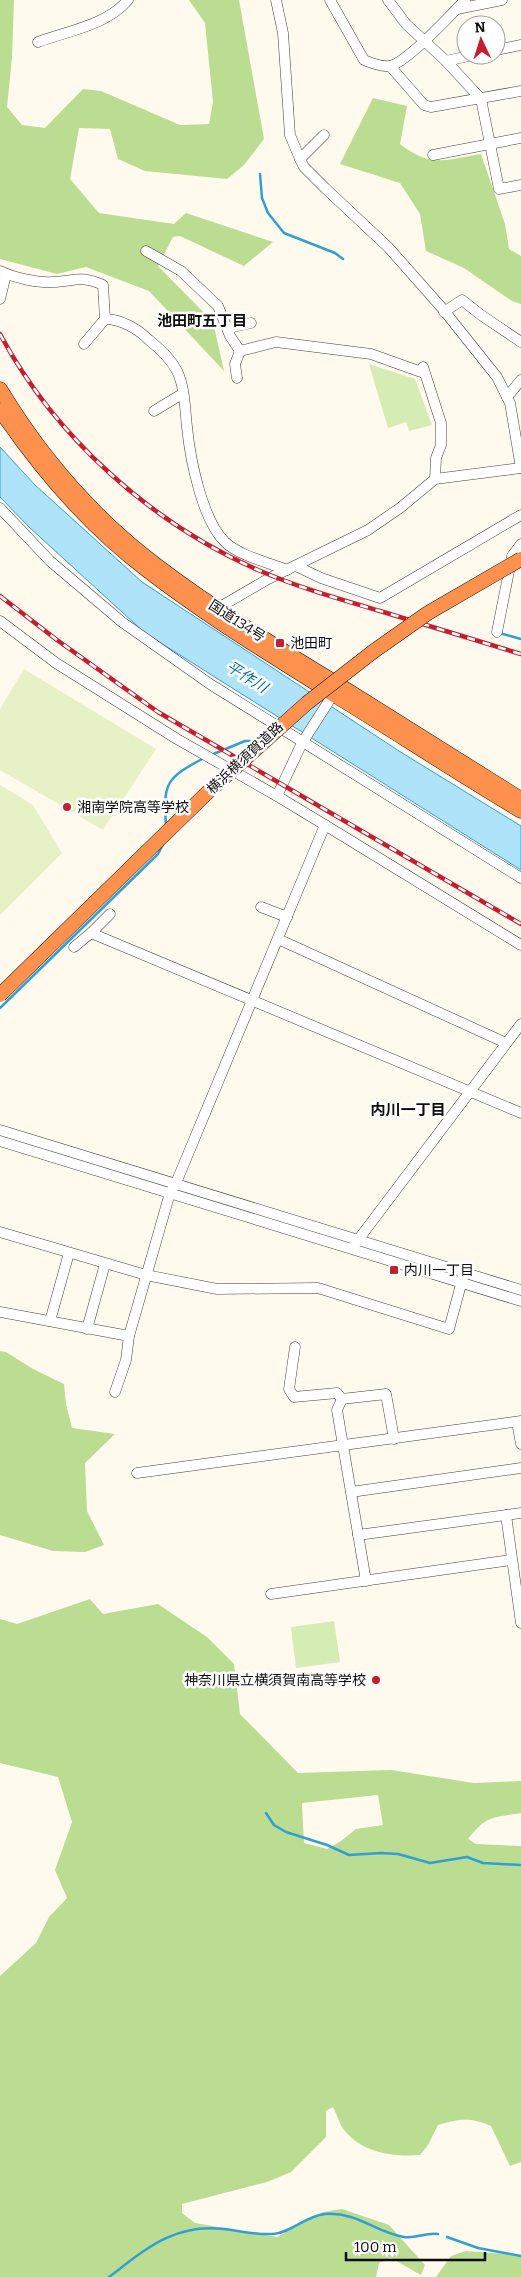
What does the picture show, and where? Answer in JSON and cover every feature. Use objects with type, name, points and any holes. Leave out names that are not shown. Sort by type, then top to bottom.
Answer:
[{"type":"highway","name":"国道134号","points":[[0,389],[24,428],[98,512],[212,612]]},
{"type":"highway","name":"国道134号","points":[[0,410],[33,455],[90,519],[146,570],[334,694],[521,811]]},
{"type":"highway","name":"横浜横須賀道路","points":[[0,986],[236,756],[302,698],[366,649],[419,612],[521,552]]},
{"type":"highway","name":"横浜横須賀道路","points":[[0,995],[208,792],[307,703],[374,651],[428,613],[521,559]]},
{"type":"highway","name":"国道134号","points":[[334,694],[521,799]]},
{"type":"street","points":[[38,42],[106,18],[121,8],[128,0]]},
{"type":"street","points":[[212,612],[291,568],[368,530],[400,508],[435,479],[521,468],[510,403],[497,377],[388,247],[304,167],[290,135],[283,33],[276,0]]},
{"type":"street","points":[[330,0],[364,60],[373,64],[390,66],[409,55],[465,0]]},
{"type":"street","points":[[457,9],[502,0]]},
{"type":"street","points":[[389,1],[406,24],[446,61],[481,99],[500,189],[521,185]]},
{"type":"street","points":[[506,48],[521,45]]},
{"type":"street","points":[[446,61],[456,59]]},
{"type":"street","points":[[390,66],[424,105],[430,107],[521,91]]},
{"type":"street","points":[[300,159],[324,135]]},
{"type":"street","points":[[433,155],[521,138]]},
{"type":"street","points":[[146,251],[181,271],[218,306],[230,336],[240,350]]},
{"type":"street","points":[[0,299],[3,272],[45,282],[80,278],[90,279],[103,285],[105,319],[84,344]]},
{"type":"street","points":[[444,312],[462,300],[521,342]]},
{"type":"street","points":[[105,319],[113,319],[136,330],[156,346],[177,372],[193,465],[201,497],[216,530],[224,542],[235,549],[380,598],[521,515]]},
{"type":"street","points":[[228,328],[251,323]]},
{"type":"street","points":[[240,350],[276,342],[371,354],[423,369],[441,423],[441,445],[436,458],[435,479]]},
{"type":"street","points":[[237,378],[235,364],[240,350]]},
{"type":"street","points":[[507,397],[521,380]]},
{"type":"street","points":[[154,411],[182,394]]},
{"type":"street","points":[[2,510],[50,561],[122,622],[210,684],[284,731],[304,740],[521,878]]},
{"type":"street","points":[[497,632],[512,556],[521,544]]},
{"type":"street","points":[[0,621],[56,663],[177,739],[325,825],[521,944]]},
{"type":"street","points":[[276,796],[304,740],[334,694]]},
{"type":"street","points":[[114,1392],[126,1360],[128,1336],[170,1193],[176,1183],[325,825]]},
{"type":"street","points":[[261,907],[287,917]]},
{"type":"street","points":[[74,947],[110,914]]},
{"type":"street","points":[[90,933],[521,1113]]},
{"type":"street","points":[[278,939],[506,1043]]},
{"type":"street","points":[[351,1249],[521,1024]]},
{"type":"street","points":[[0,1130],[359,1240],[463,1278],[521,1302]]},
{"type":"street","points":[[0,1141],[351,1249],[463,1278],[521,1290]]},
{"type":"street","points":[[0,1232],[146,1275],[217,1289],[318,1288],[449,1329],[463,1278]]},
{"type":"street","points":[[50,1321],[69,1253]]},
{"type":"street","points":[[87,1329],[106,1264]]},
{"type":"street","points":[[0,1312],[128,1336]]},
{"type":"street","points":[[295,1347],[289,1389],[294,1397],[337,1393],[342,1399]]},
{"type":"street","points":[[342,1399],[386,1394],[394,1439]]},
{"type":"street","points":[[342,1399],[338,1410],[366,1581]]},
{"type":"street","points":[[137,1474],[519,1422],[521,1444]]},
{"type":"street","points":[[351,1492],[521,1468]]},
{"type":"street","points":[[358,1535],[521,1513]]},
{"type":"street","points":[[506,1515],[521,1623]]},
{"type":"street","points":[[271,1594],[511,1560]]},
{"type":"green space","points":[[0,0],[14,0],[12,58],[7,107],[22,125],[45,128],[83,89],[101,91],[180,125],[209,124],[213,102],[205,23],[189,0],[239,0],[264,139],[244,165],[227,179],[145,171],[118,159],[110,129],[79,128],[70,179],[99,213],[174,224],[186,213],[273,242],[244,266],[180,236],[173,237],[158,266],[213,322],[224,371],[149,291],[86,267],[57,274],[0,259]]},
{"type":"green space","points":[[373,98],[407,106],[400,144],[411,152],[421,157],[439,160],[481,154],[505,224],[509,249],[521,256],[521,304],[512,301],[464,268],[426,251],[420,214],[400,183],[340,164]]},
{"type":"green space","points":[[369,364],[415,379],[432,425],[409,431],[406,422],[388,428]]},
{"type":"green space","points":[[24,669],[156,749],[103,830],[0,770],[0,709]]},
{"type":"green space","points":[[0,785],[33,805],[62,853],[0,915]]},
{"type":"green space","points":[[0,1351],[6,1352],[33,1369],[64,1384],[66,1404],[72,1428],[115,1434],[85,1463],[87,1511],[104,1545],[85,1552],[53,1551],[0,1535]]},
{"type":"green space","points":[[90,1599],[103,1614],[158,1604],[207,1637],[234,1664],[240,1714],[298,1773],[391,1770],[474,1783],[521,1781],[521,1813],[491,1819],[480,1826],[468,1839],[476,1844],[521,1846],[521,2162],[510,2166],[491,2126],[471,2120],[458,2120],[438,2125],[428,2145],[420,2155],[399,2155],[379,2152],[352,2138],[343,2128],[333,2107],[326,2111],[326,2137],[291,2172],[267,2182],[182,2204],[182,2213],[195,2223],[277,2237],[323,2212],[342,2209],[389,2225],[425,2265],[421,2275],[391,2258],[379,2263],[376,2277],[0,2277],[0,1976],[36,1943],[49,1917],[67,1898],[55,1870],[72,1822],[58,1777],[0,1763],[0,1619],[17,1624]],"holes":[[[378,1795],[383,1825],[356,1829],[327,1849],[304,1843],[302,1803]]]},
{"type":"green space","points":[[334,1621],[340,1662],[296,1668],[291,1627]]},
{"type":"green space","points":[[466,2251],[521,2255],[521,2277],[436,2277],[451,2256]]},
{"type":"water","name":"平作川","points":[[0,447],[35,485],[142,582],[399,751],[521,826],[521,870],[145,633],[29,527],[0,497]]},
{"type":"waterway","points":[[260,174],[262,198],[268,213],[284,233],[335,253],[343,259]]},
{"type":"waterway","points":[[503,634],[521,639]]},
{"type":"waterway","points":[[211,755],[245,741],[258,741]]},
{"type":"waterway","points":[[166,825],[165,800],[170,783],[182,771],[204,758]]},
{"type":"waterway","points":[[0,1008],[158,854],[165,841]]},
{"type":"waterway","points":[[266,1813],[274,1825],[286,1832],[327,1845],[349,1855],[398,1854],[430,1863],[467,1857],[483,1863],[521,1865]]},
{"type":"waterway","points":[[109,2277],[148,2248],[175,2234],[190,2230],[206,2228],[273,2234],[286,2231],[318,2215],[337,2214],[357,2219],[384,2231],[404,2237],[438,2234]]},
{"type":"waterway","points":[[447,2237],[478,2248],[521,2256]]},
{"type":"railway","points":[[0,334],[22,372],[48,408],[78,442],[144,502],[180,528],[218,551],[288,582],[521,654]]},
{"type":"railway","points":[[0,596],[57,640],[158,712],[521,924]]},
{"type":"place","name":"池田町","points":[[280,643]]},
{"type":"place","name":"湘南学院高等学校","points":[[67,807]]},
{"type":"place","name":"内川一丁目","points":[[394,1270]]},
{"type":"place","name":"神奈川県立横須賀南高等学校","points":[[376,1680]]},
{"type":"district","name":"池田町五丁目","points":[[202,321]]},
{"type":"district","name":"内川一丁目","points":[[408,1110]]}]
